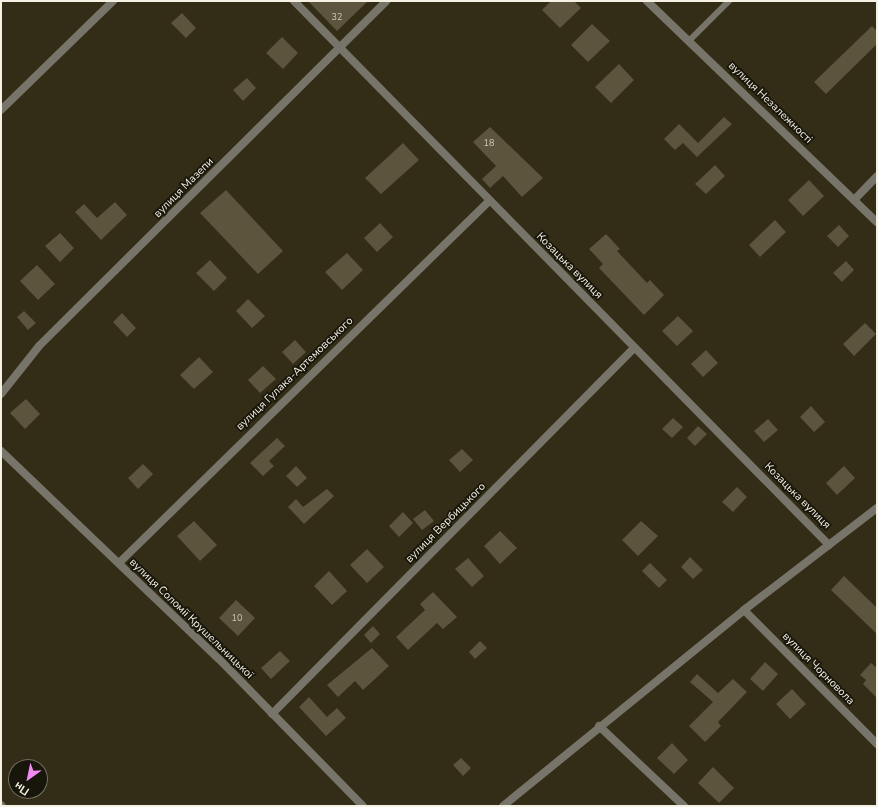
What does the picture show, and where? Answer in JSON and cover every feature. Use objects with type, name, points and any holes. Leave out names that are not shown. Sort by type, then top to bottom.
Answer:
[{"type":"street","points":[[1,110],[113,1]]},
{"type":"street","name":"Козацька вулиця","points":[[294,1],[342,48],[489,202],[829,545]]},
{"type":"street","name":"вулиця Мазепи","points":[[1,394],[39,346],[342,48],[386,1]]},
{"type":"street","name":"вулиця Незалежності","points":[[647,1],[877,222]]},
{"type":"street","points":[[854,200],[877,176]]},
{"type":"street","name":"вулиця Гулака-Артемовського","points":[[119,563],[489,202]]},
{"type":"street","name":"вулиця Вербицького","points":[[272,714],[634,348]]},
{"type":"street","name":"вулиця Соломії Крушельницької","points":[[1,451],[219,659],[363,806]]},
{"type":"street","points":[[503,806],[599,726],[744,610],[877,508]]},
{"type":"street","name":"вулиця Чорновола","points":[[744,610],[877,744]]},
{"type":"street","points":[[599,726],[684,806]]},
{"type":"lane","points":[[689,41],[729,1]]},
{"type":"building","points":[[308,1],[368,1],[337,31]]},
{"type":"building","points":[[551,1],[574,1],[581,8],[560,28],[542,10]]},
{"type":"building","points":[[182,13],[196,28],[186,38],[171,23]]},
{"type":"building","points":[[592,24],[610,41],[588,62],[571,45]]},
{"type":"building","points":[[872,26],[877,31],[877,44],[826,94],[814,82]]},
{"type":"building","points":[[282,37],[298,53],[283,69],[266,53]]},
{"type":"building","points":[[619,64],[634,80],[611,103],[595,87]]},
{"type":"building","points":[[247,78],[256,88],[243,101],[233,90]]},
{"type":"building","points":[[724,117],[732,124],[697,157],[683,143],[675,150],[664,139],[679,124],[698,143]]},
{"type":"building","points":[[490,127],[543,178],[522,197],[503,176],[490,188],[482,179],[496,166],[473,142]]},
{"type":"building","points":[[403,143],[419,160],[381,194],[365,178]]},
{"type":"building","points":[[715,165],[725,176],[706,194],[695,184]]},
{"type":"building","points":[[809,180],[824,196],[803,216],[788,200]]},
{"type":"building","points":[[226,190],[283,251],[258,274],[200,213]]},
{"type":"building","points":[[115,202],[127,215],[101,240],[75,212],[84,204],[97,218]]},
{"type":"building","points":[[775,220],[786,232],[760,257],[749,245]]},
{"type":"building","points":[[380,223],[393,237],[377,252],[364,238]]},
{"type":"building","points":[[839,225],[849,236],[838,247],[827,236]]},
{"type":"building","points":[[60,233],[74,248],[60,262],[45,246]]},
{"type":"building","points":[[606,234],[620,249],[617,251],[647,283],[650,280],[664,295],[644,315],[599,268],[603,264],[589,249]]},
{"type":"building","points":[[347,253],[363,270],[342,290],[325,272]]},
{"type":"building","points":[[210,260],[227,278],[214,291],[196,273]]},
{"type":"building","points":[[846,261],[854,270],[842,282],[833,273]]},
{"type":"building","points":[[37,265],[55,284],[38,300],[20,281]]},
{"type":"building","points":[[248,299],[265,316],[252,328],[236,311]]},
{"type":"building","points":[[24,311],[36,323],[28,330],[17,317]]},
{"type":"building","points":[[122,313],[136,328],[127,337],[113,322]]},
{"type":"building","points":[[678,316],[693,331],[677,346],[662,331]]},
{"type":"building","points":[[865,323],[876,334],[854,356],[843,344]]},
{"type":"building","points":[[295,340],[306,352],[293,364],[282,352]]},
{"type":"building","points":[[706,350],[718,363],[703,377],[691,364]]},
{"type":"building","points":[[199,357],[213,372],[194,389],[180,375]]},
{"type":"building","points":[[263,366],[276,379],[260,393],[248,380]]},
{"type":"building","points":[[26,399],[40,414],[25,429],[10,413]]},
{"type":"building","points":[[811,406],[825,422],[814,432],[800,417]]},
{"type":"building","points":[[673,418],[683,427],[672,438],[662,429]]},
{"type":"building","points":[[768,419],[778,430],[764,442],[754,431]]},
{"type":"building","points":[[698,426],[707,434],[695,446],[687,438]]},
{"type":"building","points":[[277,438],[285,446],[269,461],[274,466],[263,476],[250,463]]},
{"type":"building","points":[[462,449],[473,460],[460,472],[449,460]]},
{"type":"building","points":[[143,464],[153,474],[138,489],[128,478]]},
{"type":"building","points":[[296,466],[307,478],[297,487],[286,476]]},
{"type":"building","points":[[844,466],[855,478],[837,495],[826,483]]},
{"type":"building","points":[[737,487],[747,497],[733,512],[722,502]]},
{"type":"building","points":[[327,489],[334,496],[304,524],[288,507],[296,499],[303,507]]},
{"type":"building","points":[[425,510],[434,521],[422,530],[413,519]]},
{"type":"building","points":[[403,512],[413,523],[399,537],[389,526]]},
{"type":"building","points":[[194,521],[217,545],[200,561],[177,536]]},
{"type":"building","points":[[641,521],[658,536],[638,556],[622,540]]},
{"type":"building","points":[[500,531],[517,548],[500,564],[484,546]]},
{"type":"building","points":[[367,549],[384,567],[367,583],[350,565]]},
{"type":"building","points":[[690,557],[703,570],[693,579],[681,567]]},
{"type":"building","points":[[468,558],[484,576],[472,587],[455,569]]},
{"type":"building","points":[[650,563],[667,580],[659,588],[642,571]]},
{"type":"building","points":[[329,571],[347,591],[332,605],[314,586]]},
{"type":"building","points":[[844,576],[877,608],[877,634],[831,590]]},
{"type":"building","points":[[433,592],[457,617],[443,629],[437,623],[408,650],[396,637],[425,610],[420,604]]},
{"type":"building","points":[[236,600],[255,618],[238,636],[219,618]]},
{"type":"building","points":[[373,626],[380,634],[371,643],[364,635]]},
{"type":"building","points":[[480,641],[487,648],[475,659],[469,652]]},
{"type":"building","points":[[372,648],[389,666],[363,690],[355,681],[338,697],[327,685]]},
{"type":"building","points":[[280,651],[290,661],[271,679],[261,668]]},
{"type":"building","points":[[765,662],[778,674],[763,691],[750,679]]},
{"type":"building","points":[[871,663],[877,668],[877,698],[863,684],[866,680],[860,675]]},
{"type":"building","points":[[697,674],[718,693],[733,679],[747,692],[718,722],[721,726],[705,742],[689,726],[713,702],[690,682]]},
{"type":"building","points":[[792,689],[806,704],[790,719],[776,704]]},
{"type":"building","points":[[309,697],[327,717],[337,708],[346,718],[326,736],[299,707]]},
{"type":"building","points":[[672,743],[688,760],[674,774],[657,758]]},
{"type":"building","points":[[461,758],[471,768],[463,776],[453,765]]},
{"type":"building","points":[[713,767],[734,788],[719,803],[698,783]]}]
